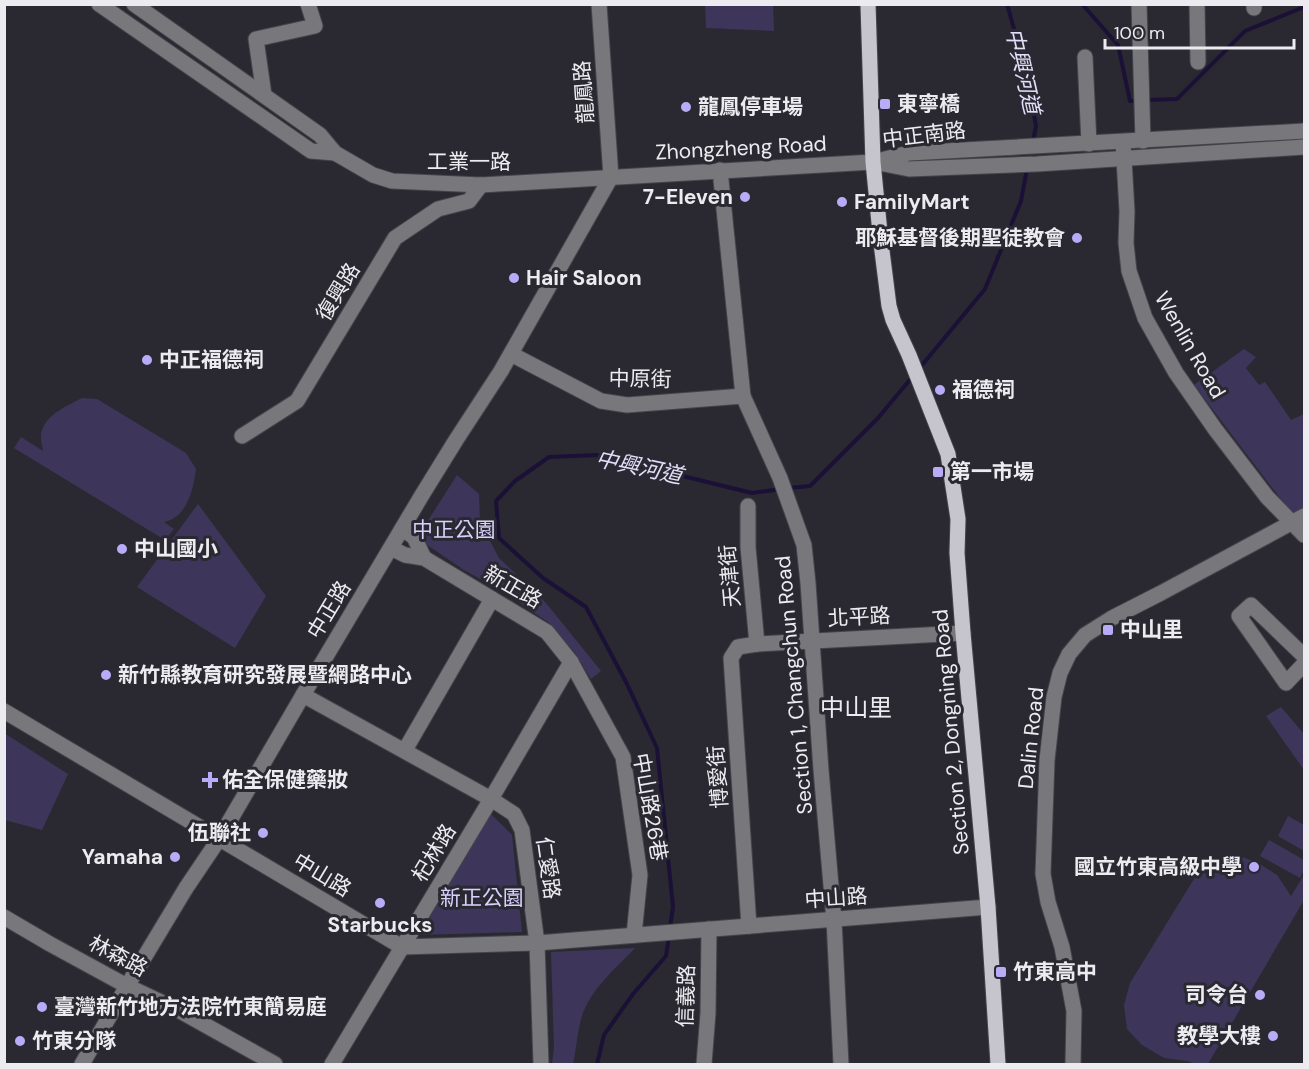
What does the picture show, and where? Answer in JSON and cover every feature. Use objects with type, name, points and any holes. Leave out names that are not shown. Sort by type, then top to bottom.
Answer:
[{"type":"main road","points":[[868,4],[873,162]]},
{"type":"main road","name":"Section 2, Dongning Road","points":[[873,162],[889,306],[948,454],[958,519],[957,553],[988,907],[998,1065]]},
{"type":"street","name":"工業一路","points":[[99,4],[311,151],[335,153]]},
{"type":"street","name":"工業一路","points":[[134,4],[320,135],[335,153],[373,175],[392,182],[481,185],[611,177]]},
{"type":"street","points":[[264,95],[256,39],[315,26],[308,4]]},
{"type":"street","name":"龍鳳路","points":[[599,4],[611,177]]},
{"type":"street","points":[[1139,4],[1143,141]]},
{"type":"street","points":[[1197,4],[1198,62]]},
{"type":"street","points":[[1085,57],[1089,144]]},
{"type":"street","name":"中正南路","points":[[873,162],[909,153],[1305,131]]},
{"type":"street","name":"Wenlin Road","points":[[1123,142],[1129,271],[1145,318],[1176,373],[1215,429],[1267,497],[1298,520],[1305,535]]},
{"type":"street","name":"中正南路","points":[[873,162],[909,169],[1020,165],[1305,147]]},
{"type":"street","name":"Zhongzheng Road","points":[[611,177],[873,162]]},
{"type":"street","name":"Section 1, Changchun Road","points":[[720,170],[743,396],[780,478],[804,545],[834,920],[841,1065]]},
{"type":"street","name":"中正路","points":[[82,1065],[127,986],[186,888],[219,839],[456,440],[511,354],[611,177]]},
{"type":"street","name":"復興路","points":[[242,436],[297,401],[395,238],[438,209],[469,201],[481,185]]},
{"type":"street","name":"中原街","points":[[511,354],[601,401],[627,405],[743,396]]},
{"type":"street","name":"天津街","points":[[748,506],[748,547],[757,644]]},
{"type":"street","name":"Dalin Road","points":[[1073,1065],[1074,1011],[1062,947],[1048,902],[1043,874],[1047,760],[1054,696],[1060,673],[1070,654],[1085,635],[1112,618],[1298,520]]},
{"type":"street","name":"新正路","points":[[402,530],[414,537],[424,558]]},
{"type":"street","name":"新正路","points":[[391,548],[405,555],[424,558],[547,632],[571,662]]},
{"type":"street","points":[[405,750],[492,599]]},
{"type":"street","points":[[1305,656],[1251,605],[1239,616],[1286,683],[1305,664]]},
{"type":"street","name":"北平路","points":[[757,644],[963,633]]},
{"type":"street","name":"博愛街","points":[[749,926],[730,658],[738,647],[757,644]]},
{"type":"street","name":"杞林路","points":[[332,1065],[571,662]]},
{"type":"street","name":"中山路26巷","points":[[571,662],[623,757],[640,875],[634,935]]},
{"type":"street","name":"仁愛路","points":[[303,695],[405,750],[514,814],[522,830],[537,943],[542,1065]]},
{"type":"street","name":"中山路","points":[[4,711],[402,947]]},
{"type":"street","name":"中山路","points":[[634,935],[988,907]]},
{"type":"street","name":"林森路","points":[[4,917],[127,986],[180,1011],[275,1065]]},
{"type":"street","name":"信義路","points":[[704,1065],[708,1013],[709,929]]},
{"type":"street","points":[[402,947],[537,943],[634,935]]},
{"type":"green space","points":[[705,5],[773,5],[774,31],[706,28]]},
{"type":"green space","points":[[1244,349],[1256,357],[1246,368],[1259,385],[1265,382],[1291,420],[1304,414],[1304,508],[1293,515],[1194,385]]},
{"type":"green space","points":[[82,398],[97,399],[186,453],[196,469],[187,503],[179,514],[164,522],[174,529],[165,540],[14,448],[21,437],[43,451],[42,429],[50,417]]},
{"type":"green space","name":"中正公園","points":[[457,475],[479,494],[480,522],[499,558],[546,603],[601,671],[591,679],[575,653],[548,622],[417,538]]},
{"type":"green space","points":[[198,504],[266,596],[235,648],[137,587]]},
{"type":"green space","points":[[1281,707],[1304,734],[1304,770],[1266,716]]},
{"type":"green space","points":[[4,733],[68,774],[42,830],[5,820]]},
{"type":"green space","name":"新正公園","points":[[489,812],[512,835],[522,932],[420,935]]},
{"type":"green space","points":[[1288,816],[1304,825],[1304,851],[1278,836]]},
{"type":"green space","points":[[1269,840],[1304,860],[1304,870],[1300,878],[1260,856]]},
{"type":"green space","points":[[1237,855],[1258,863],[1277,875],[1291,896],[1304,875],[1304,900],[1208,1064],[1194,1064],[1164,1058],[1142,1045],[1127,1029],[1124,1005],[1130,983],[1197,874],[1217,859]]},
{"type":"green space","points":[[635,948],[602,982],[589,1001],[580,1023],[573,1064],[552,1064],[554,1047],[551,952]]},
{"type":"waterway","name":"中興河道","points":[[1007,4],[1027,76],[1036,126],[1033,141]]},
{"type":"waterway","points":[[1082,4],[1118,45],[1130,101],[1139,101]]},
{"type":"waterway","points":[[1146,100],[1177,99],[1245,31],[1304,7]]},
{"type":"waterway","name":"中興河道","points":[[918,370],[985,289],[1021,201],[1027,169]]},
{"type":"waterway","name":"中興河道","points":[[789,488],[810,486],[878,418],[913,376]]},
{"type":"waterway","name":"中興河道","points":[[670,928],[673,907],[657,748],[627,684],[586,607],[543,578],[499,538],[496,501],[515,481],[549,457],[597,455],[752,493],[781,489]]},
{"type":"waterway","name":"中興河道","points":[[597,1064],[604,1035],[633,994],[666,956],[669,936]]},
{"type":"place","name":"東寧橋","points":[[885,104]]},
{"type":"place","name":"龍鳳停車場","points":[[686,107]]},
{"type":"place","name":"7-Eleven","points":[[745,197]]},
{"type":"place","name":"FamilyMart","points":[[842,202]]},
{"type":"place","name":"耶穌基督後期聖徒教會","points":[[1077,238]]},
{"type":"place","name":"Hair Saloon","points":[[514,278]]},
{"type":"place","name":"中正福德祠","points":[[147,360]]},
{"type":"place","name":"福德祠","points":[[940,390]]},
{"type":"place","name":"第一市場","points":[[938,472]]},
{"type":"place","name":"中山國小","points":[[122,549]]},
{"type":"place","name":"中山里","points":[[1108,630]]},
{"type":"place","name":"新竹縣教育研究發展暨網路中心","points":[[106,675]]},
{"type":"place","name":"佑全保健藥妝","points":[[210,780]]},
{"type":"place","name":"伍聯社","points":[[263,833]]},
{"type":"place","name":"Yamaha","points":[[175,857]]},
{"type":"place","name":"國立竹東高級中學","points":[[1254,867]]},
{"type":"place","name":"Starbucks","points":[[380,903]]},
{"type":"place","name":"竹東高中","points":[[1001,972]]},
{"type":"place","name":"司令台","points":[[1260,995]]},
{"type":"place","name":"臺灣新竹地方法院竹東簡易庭","points":[[42,1007]]},
{"type":"place","name":"教學大樓","points":[[1273,1036]]},
{"type":"place","name":"竹東分隊","points":[[20,1041]]},
{"type":"district","name":"中山里","points":[[856,707]]}]
